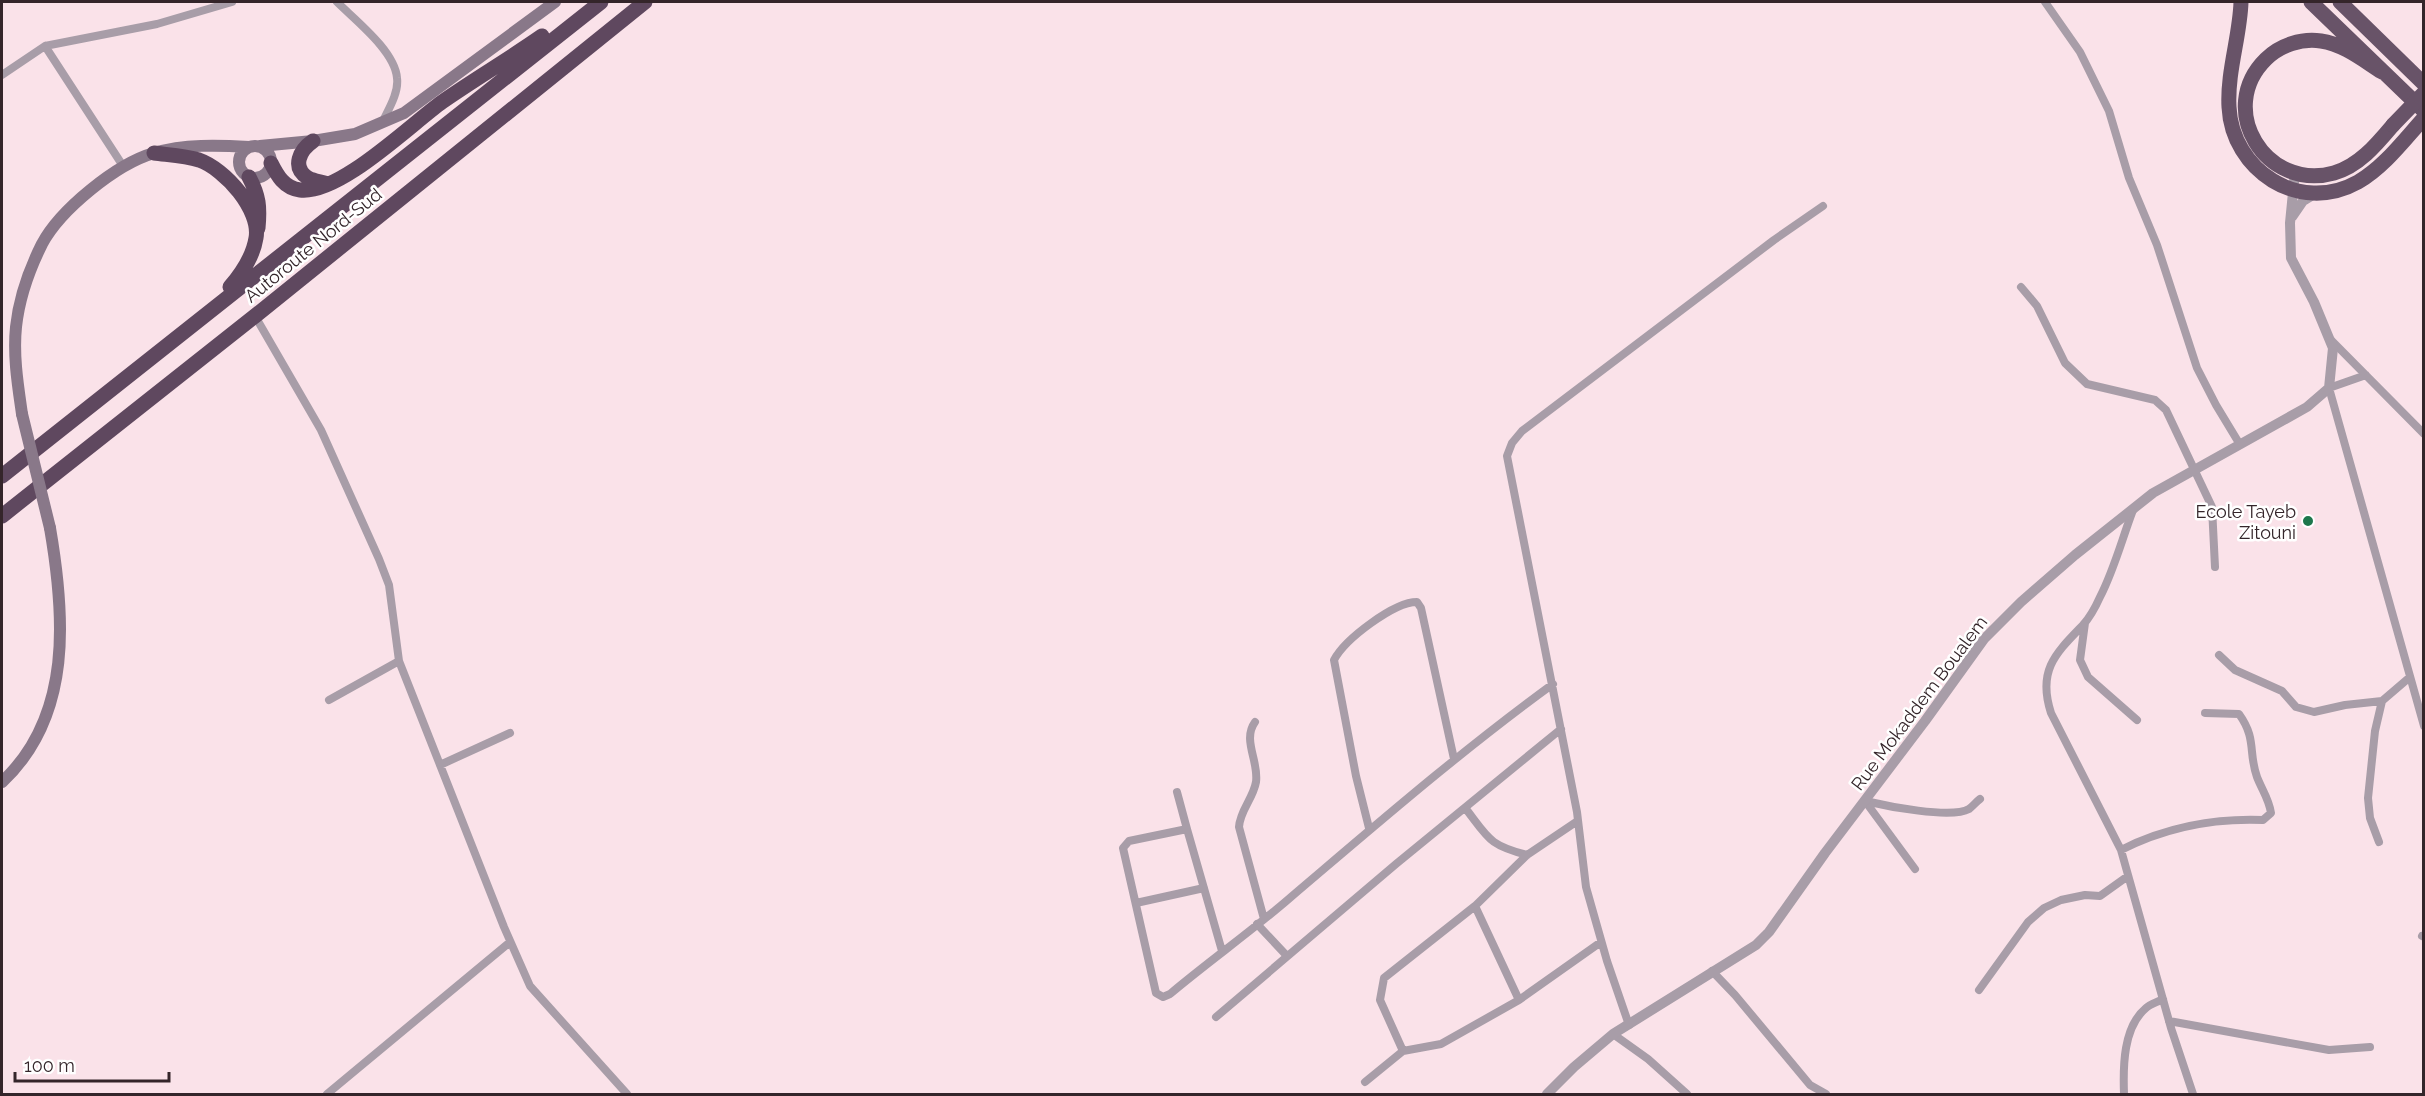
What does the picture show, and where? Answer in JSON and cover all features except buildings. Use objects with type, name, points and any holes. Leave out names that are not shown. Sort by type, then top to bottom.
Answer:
[{"type":"highway","name":"Autoroute Nord-Sud","points":[[2,476],[600,2]]},
{"type":"highway","points":[[272,162],[284,183],[299,190],[327,184],[342,177],[365,162],[442,102],[555,27],[600,2]]},
{"type":"highway","name":"Autoroute Nord-Sud","points":[[2,516],[645,2]]},
{"type":"highway","points":[[2241,2],[2229,106],[2234,135],[2247,160],[2270,181],[2292,190],[2318,192],[2356,183],[2375,170],[2424,118]]},
{"type":"highway","points":[[2311,2],[2424,111]]},
{"type":"highway","points":[[2340,2],[2424,84]]},
{"type":"highway","points":[[2382,72],[2346,50],[2320,41],[2295,42],[2274,51],[2259,66],[2247,86],[2244,112],[2250,136],[2264,154],[2295,172],[2313,176],[2335,173],[2357,162],[2424,93]]},
{"type":"highway","points":[[313,141],[302,149],[298,158],[300,169],[308,178],[327,184]]},
{"type":"highway","points":[[154,153],[201,161],[219,170],[241,194],[257,236]]},
{"type":"highway","points":[[211,309],[248,262],[257,236],[260,207],[258,194],[245,173]]},
{"type":"main road","points":[[2,782],[27,754],[46,716],[58,674],[61,610],[59,584],[50,528],[22,414],[15,345],[21,298],[43,243],[64,216],[98,183],[123,166],[154,153],[216,145],[255,146],[313,141],[355,134],[382,124],[427,98],[555,2]]},
{"type":"main road","points":[[216,145],[245,173],[264,175],[268,172],[278,150],[288,144]]},
{"type":"main road","points":[[245,173],[239,159],[245,149],[255,146],[269,153],[272,162]]},
{"type":"street","points":[[2,75],[45,46],[157,24],[232,2]]},
{"type":"street","points":[[337,2],[381,46],[392,64],[397,79],[394,98],[382,124]]},
{"type":"street","points":[[2045,2],[2080,52],[2109,111],[2128,178],[2157,245],[2197,368],[2239,443]]},
{"type":"street","points":[[45,46],[123,166]]},
{"type":"street","points":[[2295,172],[2290,223],[2290,258],[2314,302],[2333,348],[2329,388],[2424,726]]},
{"type":"street","points":[[2290,223],[2303,201],[2318,192]]},
{"type":"street","points":[[1629,1025],[1601,942],[1586,887],[1576,812],[1553,684],[1507,456],[1512,443],[1522,431],[1774,240],[1823,206]]},
{"type":"street","points":[[2021,288],[2037,306],[2065,363],[2087,384],[2155,400],[2166,410],[2212,507],[2215,567]]},
{"type":"street","points":[[255,316],[321,430],[379,559],[389,585],[399,661],[510,942],[530,986],[627,1095]]},
{"type":"street","points":[[2328,338],[2424,434]]},
{"type":"street","points":[[2329,388],[2366,375]]},
{"type":"street","name":"Rue Mokaddem Boualem","points":[[1547,1095],[1574,1067],[1613,1034],[1756,945],[1769,932],[1984,639],[2030,594],[2074,555],[2153,493],[2307,407],[2329,388]]},
{"type":"street","points":[[2133,510],[2101,595],[2085,623],[2058,650],[2049,667],[2047,700],[2051,713],[2121,850],[2169,1021],[2193,1095]]},
{"type":"street","points":[[1369,828],[1356,776],[1334,660],[1337,654],[1386,611],[1411,602],[1417,602],[1421,608],[1454,759]]},
{"type":"street","points":[[2085,623],[2080,660],[2088,677],[2137,720]]},
{"type":"street","points":[[2219,655],[2235,670],[2282,692],[2296,707],[2314,712],[2345,705],[2382,701],[2410,677]]},
{"type":"street","points":[[329,700],[399,661]]},
{"type":"street","points":[[1186,829],[1125,844],[1123,848],[1156,993],[1163,997],[1170,994],[1260,921],[1454,759],[1553,684]]},
{"type":"street","points":[[2379,842],[2370,818],[2368,798],[2375,731],[2382,701]]},
{"type":"street","points":[[2121,850],[2148,836],[2236,819],[2263,820],[2271,813],[2270,800],[2258,780],[2252,762],[2252,741],[2246,724],[2239,714],[2205,713]]},
{"type":"street","points":[[1255,722],[1250,729],[1249,738],[1255,761],[1256,783],[1243,809],[1239,828],[1260,921],[1287,956]]},
{"type":"street","points":[[1216,1017],[1396,864],[1561,729]]},
{"type":"street","points":[[440,765],[510,733]]},
{"type":"street","points":[[1177,792],[1222,951]]},
{"type":"street","points":[[1865,801],[1887,806],[1946,812],[1968,810],[1980,799]]},
{"type":"street","points":[[1865,801],[1915,869]]},
{"type":"street","points":[[1466,809],[1490,841],[1498,846],[1527,855]]},
{"type":"street","points":[[1403,1051],[1380,1000],[1384,978],[1475,906],[1527,855],[1576,822]]},
{"type":"street","points":[[1979,990],[2028,922],[2044,908],[2061,900],[2085,895],[2100,897],[2128,876]]},
{"type":"street","points":[[1136,903],[1204,888]]},
{"type":"street","points":[[1475,906],[1518,1000]]},
{"type":"street","points":[[327,1095],[510,942]]},
{"type":"street","points":[[1365,1082],[1403,1051],[1441,1044],[1518,1000],[1601,942]]},
{"type":"street","points":[[1712,971],[1736,995],[1810,1085],[1826,1095]]},
{"type":"street","points":[[2124,1095],[2128,1033],[2146,1007],[2163,999]]},
{"type":"street","points":[[2169,1021],[2329,1050],[2370,1047]]},
{"type":"street","points":[[1613,1034],[1648,1059],[1687,1095]]},
{"type":"place","name":"Ecole Tayeb Zitouni","points":[[2308,521]]}]
